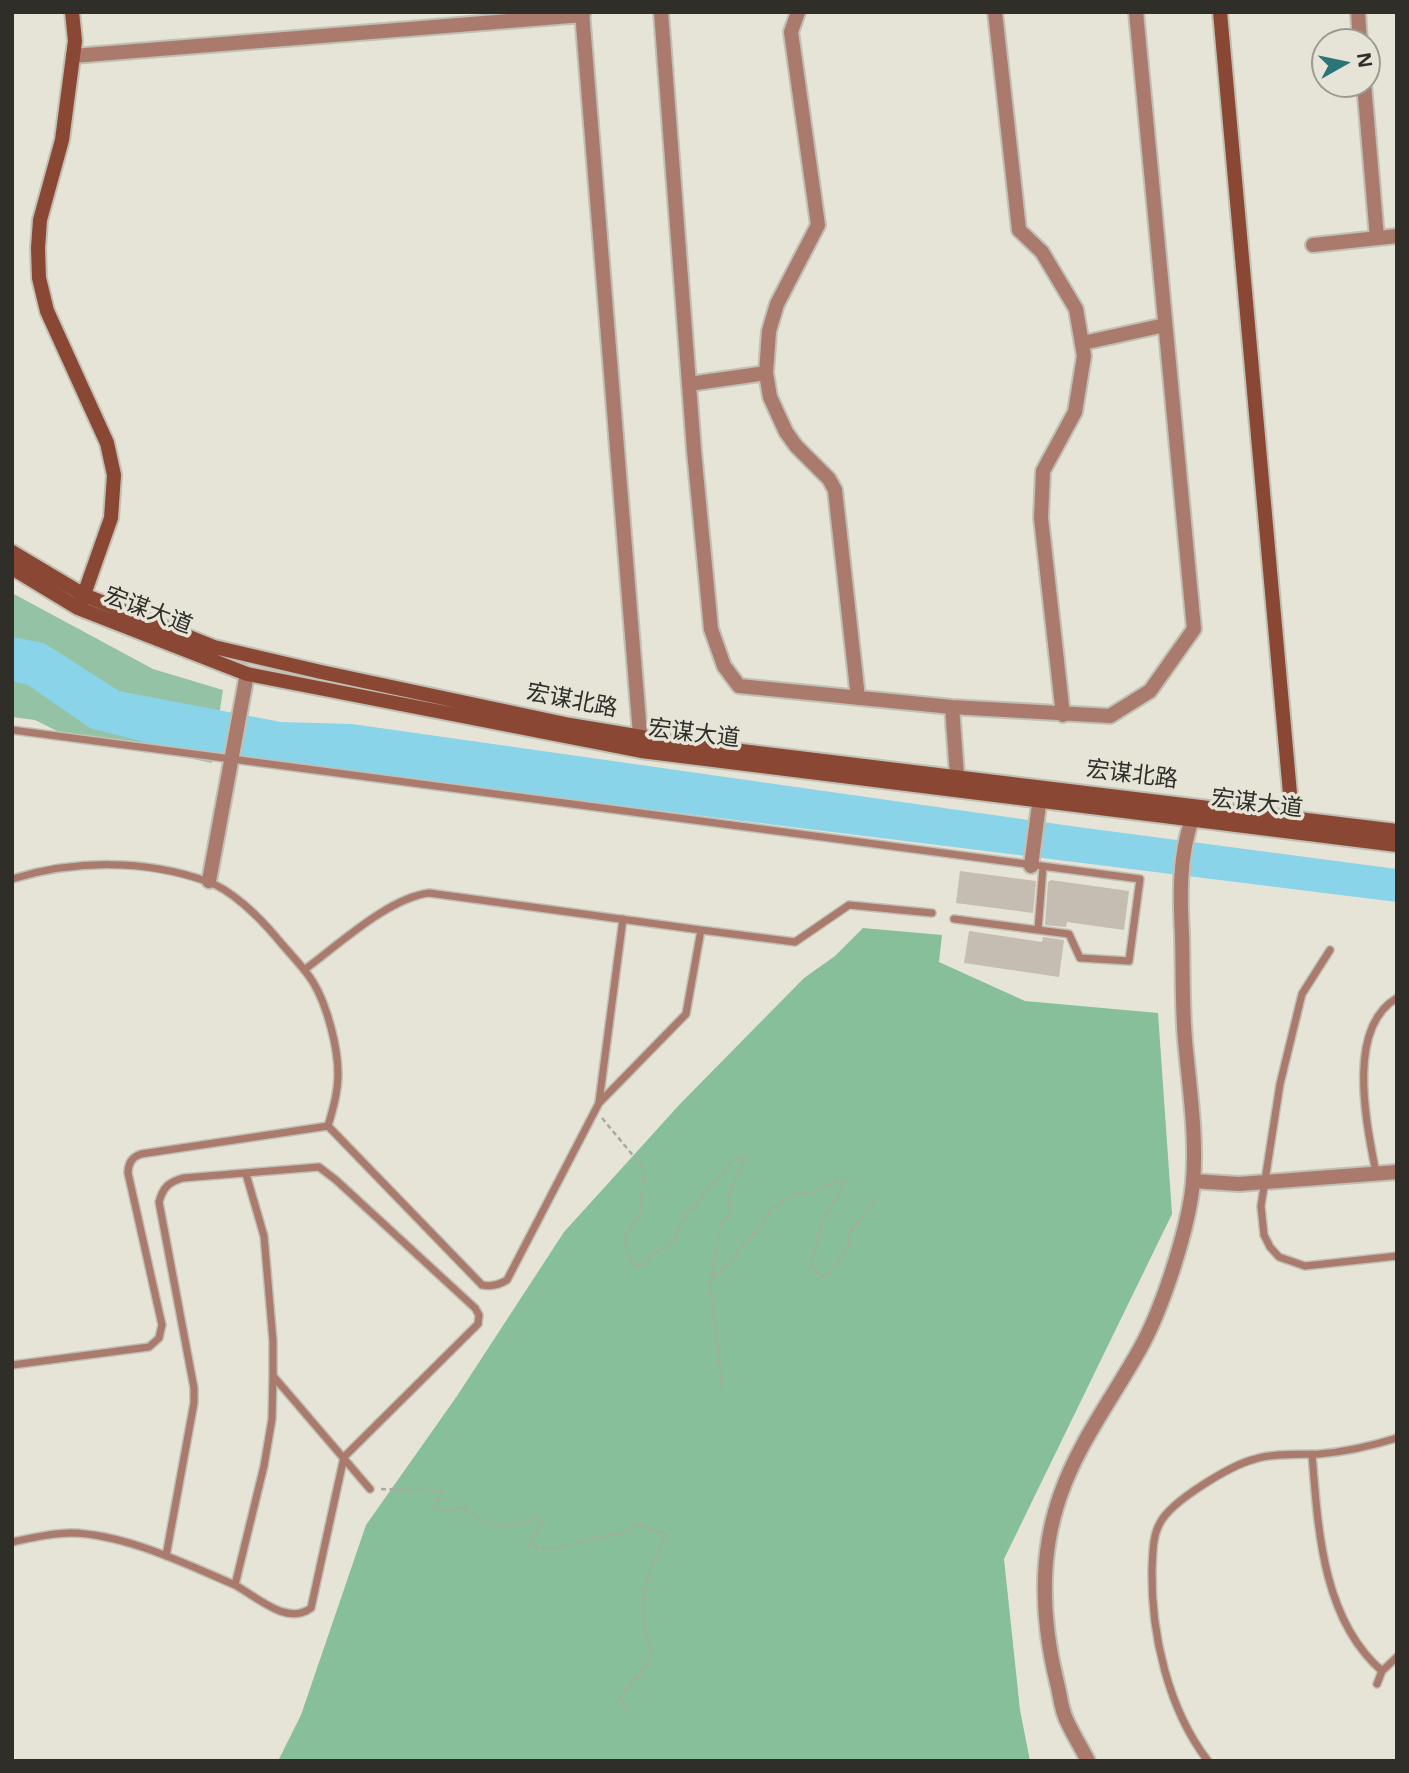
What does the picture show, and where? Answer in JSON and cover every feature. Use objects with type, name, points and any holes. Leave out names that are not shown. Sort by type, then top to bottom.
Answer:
[{"type":"main road","points":[[72,12],[75,41],[62,140],[40,220],[38,258],[39,278],[47,310],[107,443],[114,475],[111,518],[81,602]]},
{"type":"main road","points":[[1220,12],[1293,824]]},
{"type":"main road","name":"宏谋北路","points":[[12,552],[81,602],[214,647],[570,725],[641,744]]},
{"type":"main road","name":"宏谋大道","points":[[12,568],[81,602],[247,674],[641,744],[1040,793],[1192,819],[1293,824],[1397,845]]},
{"type":"main road","name":"宏谋北路","points":[[1040,793],[1293,824],[1397,831]]},
{"type":"street","points":[[662,12],[711,629],[724,666],[739,686],[952,707],[1110,716],[1150,691],[1194,629],[1136,12]]},
{"type":"street","points":[[798,12],[791,32],[818,225],[777,304],[769,331],[766,373],[770,397],[786,432],[829,479],[835,490],[858,698]]},
{"type":"street","points":[[995,12],[1019,230],[1042,252],[1076,309],[1083,343],[1084,356],[1075,412],[1043,471],[1041,518],[1063,715]]},
{"type":"street","points":[[73,56],[583,14],[641,744]]},
{"type":"street","points":[[1365,98],[1377,238]]},
{"type":"street","points":[[1313,245],[1397,236]]},
{"type":"street","points":[[1083,343],[1166,325]]},
{"type":"street","points":[[690,384],[766,373]]},
{"type":"street","points":[[209,881],[247,674]]},
{"type":"street","points":[[952,707],[958,783]]},
{"type":"street","points":[[1037,867],[1040,793]]},
{"type":"street","points":[[1088,1761],[1065,1717],[1048,1647],[1044,1605],[1052,1524],[1060,1495],[1074,1463],[1143,1344],[1159,1308],[1188,1213],[1193,1181],[1192,1112],[1184,1027],[1180,878],[1185,838],[1192,819]]},
{"type":"street","points":[[1193,1181],[1239,1184],[1397,1172]]},
{"type":"lane","points":[[12,730],[1140,879],[1129,961],[1080,958],[1069,934],[954,919]]},
{"type":"lane","points":[[12,879],[72,866],[122,864],[163,869],[209,881],[252,910],[304,970],[323,1002],[338,1073],[335,1103],[328,1126]]},
{"type":"lane","points":[[1037,867],[1038,930]]},
{"type":"lane","points":[[304,970],[392,906],[419,894],[448,894],[795,942],[849,905],[932,913]]},
{"type":"lane","points":[[597,1107],[623,919]]},
{"type":"lane","points":[[328,1126],[482,1285],[489,1287],[507,1280],[597,1107],[686,1014],[701,930]]},
{"type":"lane","points":[[1330,950],[1302,994],[1280,1084],[1261,1206],[1264,1235],[1279,1257],[1293,1264],[1315,1266],[1397,1256]]},
{"type":"lane","points":[[1376,1173],[1369,1138],[1363,1076],[1367,1041],[1383,1011],[1397,998]]},
{"type":"lane","points":[[12,1365],[149,1347],[159,1338],[162,1325],[128,1173],[128,1167],[134,1157],[328,1126]]},
{"type":"lane","points":[[12,1542],[70,1533],[98,1535],[166,1556],[235,1584],[286,1614],[300,1614],[311,1608],[344,1457],[476,1328],[480,1318],[478,1312],[319,1167],[173,1181],[165,1188],[159,1202],[194,1388],[194,1404],[166,1556]]},
{"type":"lane","points":[[235,1584],[264,1466],[272,1419],[273,1341],[264,1236],[246,1174]]},
{"type":"lane","points":[[273,1376],[370,1489]]},
{"type":"lane","points":[[1204,1759],[1165,1674],[1160,1653],[1152,1595],[1153,1556],[1159,1524],[1181,1498],[1245,1463],[1273,1456],[1312,1454],[1374,1445],[1397,1438]]},
{"type":"lane","points":[[1312,1454],[1318,1526],[1335,1600],[1361,1650],[1382,1671]]},
{"type":"lane","points":[[1377,1684],[1382,1671],[1397,1657]]},
{"type":"path","points":[[597,1107],[645,1170],[640,1215],[626,1234],[626,1256],[639,1268],[653,1254],[675,1241],[679,1224],[731,1162],[746,1156],[729,1192],[731,1215],[722,1224],[710,1283],[723,1393]]},
{"type":"path","points":[[710,1283],[760,1227],[771,1209],[795,1194],[816,1192],[840,1178],[845,1183],[823,1219],[811,1265],[820,1277],[829,1274],[850,1243],[848,1235],[877,1197]]},
{"type":"path","points":[[370,1489],[442,1491],[434,1507],[445,1511],[464,1507],[479,1521],[509,1527],[538,1518],[542,1522],[528,1546],[539,1548],[550,1549],[625,1531],[637,1524],[666,1535],[652,1566],[646,1589],[643,1615],[652,1654],[641,1673],[620,1696],[627,1712]]},
{"type":"green space","points":[[12,593],[153,669],[223,690],[212,763],[57,731],[35,720],[12,717]]},
{"type":"green space","points":[[863,928],[942,935],[939,962],[1025,1001],[1158,1013],[1172,1214],[1004,1559],[1020,1710],[1030,1761],[278,1761],[301,1715],[366,1525],[457,1396],[564,1232],[680,1104],[804,978],[835,956]]},
{"type":"water","points":[[12,637],[44,643],[119,691],[281,722],[352,724],[1078,827],[1397,869],[1397,902],[179,751],[90,728],[28,685],[12,681]]},
{"type":"building","points":[[960,871],[1036,881],[1033,913],[956,903]]},
{"type":"building","points":[[1051,880],[1129,891],[1124,930],[1067,922],[1066,927],[1045,925],[1048,882]]},
{"type":"building","points":[[969,931],[1042,942],[1043,937],[1064,940],[1059,977],[964,963]]}]
